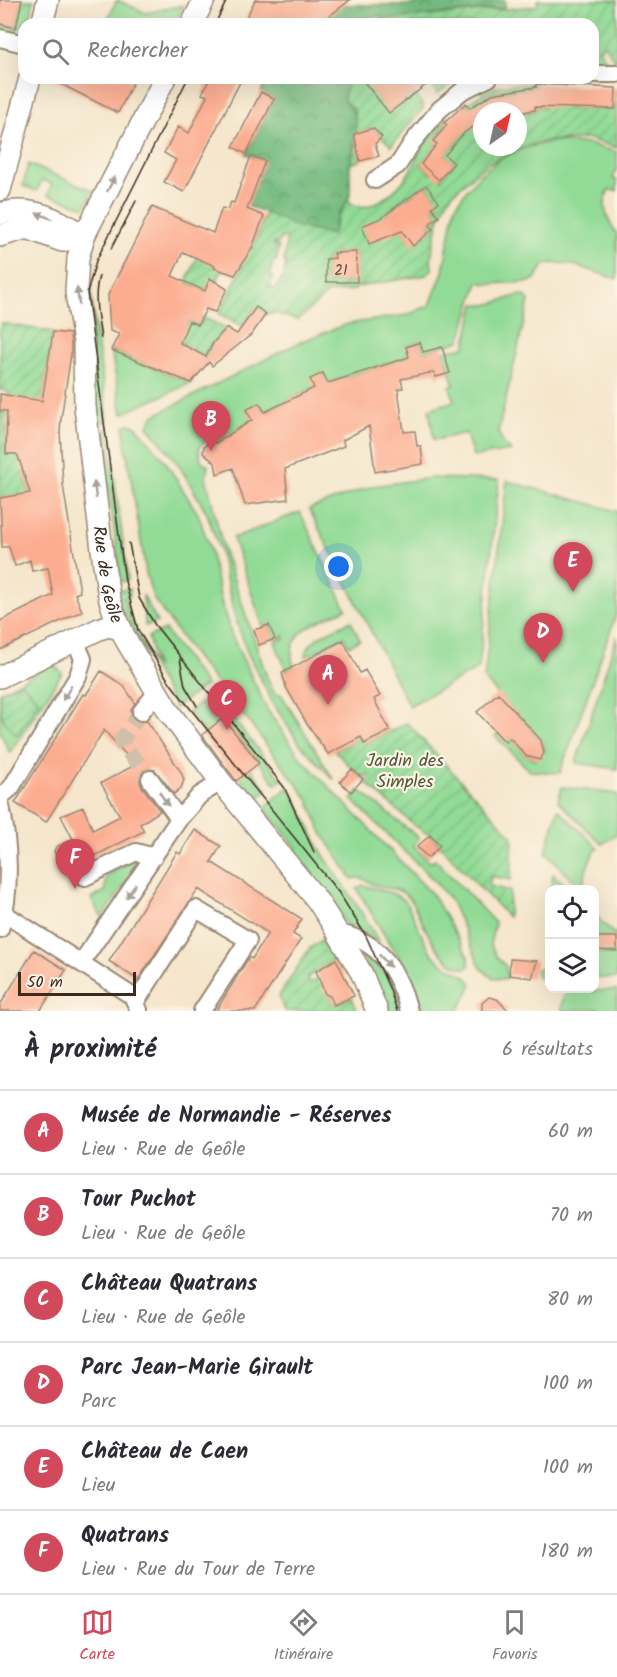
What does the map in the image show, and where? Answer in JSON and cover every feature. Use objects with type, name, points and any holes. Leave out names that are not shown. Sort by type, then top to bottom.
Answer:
[{"type":"main road","points":[[44,18],[48,0]]},
{"type":"main road","points":[[195,18],[204,0]]},
{"type":"main road","points":[[0,190],[6,147],[28,84]]},
{"type":"main road","name":"Rue de Geôle","points":[[162,84],[84,236],[78,258],[76,292],[84,342],[85,407],[103,558],[111,603],[121,629],[156,693],[221,782],[317,900],[362,974],[377,1011]]},
{"type":"main road","points":[[0,214],[28,210],[68,225],[84,236]]},
{"type":"main road","points":[[0,236],[27,228],[62,241],[84,236]]},
{"type":"main road","points":[[0,677],[99,629],[108,626],[121,629]]},
{"type":"street","points":[[0,38],[18,42]]},
{"type":"street","points":[[599,74],[617,74]]},
{"type":"street","points":[[375,180],[398,165],[412,143],[440,110],[462,91],[477,84]]},
{"type":"street","points":[[99,629],[111,603]]},
{"type":"street","points":[[0,797],[11,788],[78,676],[83,659],[75,640]]},
{"type":"street","points":[[141,712],[156,693]]},
{"type":"street","points":[[150,779],[179,819]]},
{"type":"street","points":[[81,963],[179,819],[200,795],[221,782]]},
{"type":"street","points":[[0,802],[8,849],[3,922],[81,963],[132,996],[138,1007]]},
{"type":"street","points":[[85,877],[136,852],[154,857]]},
{"type":"street","points":[[138,1007],[196,909],[248,940],[202,1011]]},
{"type":"street","points":[[339,933],[356,936],[384,958],[394,970],[403,988],[409,1011]]},
{"type":"green space","points":[[22,0],[34,0],[30,18],[18,18]]},
{"type":"green space","points":[[117,0],[146,13],[184,5],[178,18],[108,18]]},
{"type":"green space","points":[[448,0],[505,0],[505,8],[402,18],[382,18],[381,16],[326,18],[339,8],[338,5],[407,5]]},
{"type":"green space","points":[[538,0],[617,0],[617,60],[615,61],[605,45],[599,49],[599,18],[404,18],[537,6]]},
{"type":"green space","points":[[18,19],[18,38],[0,34],[0,24],[16,28]]},
{"type":"green space","points":[[599,49],[607,62],[599,62]]},
{"type":"green space","points":[[264,84],[346,84],[344,101],[354,114],[356,130],[350,165],[349,198],[339,213],[332,235],[289,225],[289,223],[248,206],[264,161],[246,154],[274,99],[261,92]]},
{"type":"green space","points":[[346,84],[407,84],[424,107],[391,146],[373,128],[356,134],[353,108],[344,101]]},
{"type":"green space","points":[[434,84],[451,84],[437,94],[432,85]]},
{"type":"green space","points":[[513,84],[536,84],[536,87],[490,94],[491,102],[473,102],[473,107],[470,108],[468,105],[463,106],[492,88]]},
{"type":"green space","points":[[616,88],[617,148],[589,139],[544,141],[527,147],[527,112],[535,111],[535,107],[545,108],[545,106],[568,107],[568,109],[615,109]]},
{"type":"green space","points":[[449,116],[444,122],[447,125],[434,141],[442,149],[454,144],[471,124],[473,125],[473,156],[504,156],[487,164],[451,195],[440,217],[433,245],[432,269],[426,275],[357,287],[355,290],[328,293],[298,320],[275,313],[266,314],[256,307],[242,326],[219,314],[243,266],[228,259],[214,286],[208,284],[205,291],[186,282],[197,258],[252,248],[266,213],[290,225],[332,235],[339,215],[348,200],[362,207],[371,205],[388,196],[402,183],[429,136]],"holes":[[[435,147],[454,163],[441,179],[433,172],[431,174],[421,164]],[[426,185],[438,202],[432,207],[439,217],[429,224],[433,229],[415,244],[411,243],[400,228],[394,206]],[[282,237],[287,238],[284,261],[286,262],[283,280],[281,279],[276,289],[269,286],[274,277],[270,276],[279,247],[273,245],[278,244]],[[356,252],[356,282],[326,282],[326,259],[335,258],[335,253]]]},
{"type":"green space","points":[[356,137],[360,161],[350,164],[354,151]]},
{"type":"green space","points":[[555,141],[588,144],[617,152],[617,168],[613,179],[617,180],[617,191],[609,190],[605,207],[608,219],[617,234],[617,279],[580,267],[552,263],[544,265],[535,279],[529,282],[488,284],[478,282],[460,341],[423,352],[420,342],[407,346],[409,357],[328,383],[323,373],[314,388],[265,412],[259,404],[247,410],[252,420],[216,443],[206,441],[200,447],[202,462],[208,465],[206,478],[224,551],[267,677],[275,695],[281,694],[334,780],[299,743],[274,705],[248,654],[234,614],[220,551],[207,513],[179,465],[148,426],[153,416],[302,341],[348,324],[407,315],[430,305],[443,272],[455,207],[481,174],[506,156],[527,156],[527,147]]},
{"type":"green space","points":[[28,164],[94,191],[85,207],[48,195],[52,184],[42,180],[37,191],[23,186]]},
{"type":"green space","points":[[88,273],[108,421],[90,423],[81,274]]},
{"type":"green space","points":[[520,295],[525,296],[529,301],[498,432],[504,444],[511,451],[473,457],[466,433],[434,440],[429,409],[454,401],[450,386],[454,385],[443,351],[465,347],[475,304],[487,305]]},
{"type":"green space","points":[[202,317],[226,328],[214,344],[212,343],[206,357],[168,337],[185,329],[189,321],[198,325]]},
{"type":"green space","points":[[0,323],[53,332],[42,402],[8,396],[8,391],[0,390]]},
{"type":"green space","points":[[111,350],[191,383],[122,414]]},
{"type":"green space","points":[[0,412],[28,415],[13,427],[6,427],[6,453],[23,455],[24,476],[30,494],[16,517],[9,496],[0,498]]},
{"type":"green space","points":[[129,424],[136,426],[165,461],[198,514],[209,546],[231,634],[268,711],[300,757],[433,895],[469,958],[469,966],[466,968],[447,960],[439,951],[411,900],[406,896],[398,890],[375,885],[362,879],[352,879],[322,833],[308,799],[246,718],[196,658],[153,598],[146,573],[125,442],[124,426]]},
{"type":"green space","points":[[108,429],[128,580],[121,582],[101,430]]},
{"type":"green space","points":[[431,478],[499,480],[479,668],[409,706],[309,509],[373,486]]},
{"type":"green space","points":[[507,481],[617,511],[617,612],[560,773],[530,771],[495,736],[497,734],[510,738],[526,756],[535,760],[545,751],[541,740],[484,679]]},
{"type":"green space","points":[[300,512],[346,609],[315,623],[298,636],[293,644],[294,667],[286,670],[275,642],[285,638],[284,636],[275,639],[269,625],[263,627],[233,538]]},
{"type":"green space","points":[[130,589],[130,596],[124,599],[130,617],[156,667],[148,637],[165,630],[206,685],[175,708],[112,591]]},
{"type":"green space","points":[[143,595],[157,622],[145,626],[145,622]]},
{"type":"green space","points":[[351,621],[360,640],[349,646],[344,637],[305,657],[311,644],[317,639]]},
{"type":"green space","points":[[617,636],[617,769],[576,763]]},
{"type":"green space","points":[[53,664],[62,673],[10,753],[0,732],[0,692]]},
{"type":"green space","points":[[21,682],[39,701],[17,735],[2,716],[0,692]]},
{"type":"green space","points":[[213,693],[282,780],[276,784],[208,697]]},
{"type":"green space","points":[[200,703],[267,790],[257,799],[188,712]]},
{"type":"green space","name":"Jardin des Simples","points":[[407,723],[513,837],[511,880],[491,876],[489,886],[510,891],[508,917],[432,837],[414,825],[366,783],[371,776],[369,774],[363,779],[335,751],[361,737],[364,744]]},
{"type":"green space","points":[[288,787],[320,849],[379,943],[346,924],[291,854],[297,848],[264,808]]},
{"type":"green space","points":[[562,787],[617,794],[617,834],[602,844],[558,801]]},
{"type":"green space","points":[[359,790],[419,838],[413,846],[431,863],[435,859],[495,923],[490,944],[498,959],[506,966],[507,978],[493,978],[481,968],[450,899],[426,872],[352,800]]},
{"type":"green space","points":[[558,809],[598,848],[588,866],[583,885],[577,885],[546,852]]},
{"type":"green space","points":[[136,861],[137,866],[105,914],[101,916],[91,899],[105,891],[106,876]]},
{"type":"green space","points":[[553,874],[565,885],[552,885]]},
{"type":"green space","points":[[363,885],[391,893],[405,901],[432,954],[442,963],[466,977],[472,985],[458,1011],[422,1011],[406,966],[391,946],[357,889]]},
{"type":"green space","points":[[599,919],[613,933],[617,933],[617,937],[599,937]]},
{"type":"green space","points":[[321,940],[335,960],[307,977],[310,983],[321,977],[334,1005],[352,997],[357,1011],[284,1011],[279,996],[309,949]]},
{"type":"green space","points":[[360,950],[398,985],[407,1011],[386,1011]]},
{"type":"green space","points":[[599,952],[617,953],[617,978],[599,978]]},
{"type":"green space","points":[[545,966],[545,978],[537,978],[537,969]]},
{"type":"green space","points":[[617,990],[617,1011],[598,1011],[597,1009],[562,1011],[562,1000],[567,993],[599,993],[599,991]]},
{"type":"building","points":[[0,0],[22,0],[16,28],[0,24]]},
{"type":"building","points":[[255,0],[350,0],[327,18],[246,18]]},
{"type":"building","points":[[61,84],[132,84],[118,113]]},
{"type":"building","points":[[207,84],[239,84],[184,192],[164,182],[176,160],[164,153],[178,127],[189,133],[207,96],[202,94]]},
{"type":"building","points":[[366,84],[427,84],[389,113]]},
{"type":"building","points":[[536,84],[616,88],[615,109],[535,107],[535,110],[527,111],[527,102],[479,102],[492,94],[536,87]]},
{"type":"building","points":[[261,92],[274,99],[246,154],[233,147]]},
{"type":"building","points":[[466,103],[470,108],[473,106],[473,127],[464,133],[445,155],[454,163],[439,180],[421,164],[437,144],[433,141],[447,125],[444,123]]},
{"type":"building","points":[[373,128],[382,137],[375,144],[379,156],[360,161],[354,134]]},
{"type":"building","points":[[251,156],[265,161],[247,209],[264,216],[252,248],[235,275],[214,268],[215,266],[183,252],[172,276],[205,291],[210,278],[227,289],[215,312],[206,309],[198,325],[189,321],[180,343],[206,357],[213,343],[226,328],[237,334],[256,307],[266,314],[252,334],[212,366],[209,362],[191,383],[111,350],[119,334],[110,331],[108,295],[152,207],[213,233],[222,208],[228,209],[231,202],[234,203]]},
{"type":"building","points":[[426,185],[439,202],[432,207],[439,217],[429,224],[433,229],[413,246],[402,231],[369,244],[362,226],[381,218]]},
{"type":"building","points":[[356,252],[357,282],[326,282],[326,259],[335,258],[334,253]]},
{"type":"building","points":[[53,332],[70,334],[71,343],[60,431],[63,485],[80,592],[75,594],[82,611],[0,650],[0,621],[53,595],[48,568],[32,571],[30,560],[15,566],[9,547],[2,547],[0,498],[30,493],[18,456],[6,454],[7,411],[0,411],[0,394],[42,401]]},
{"type":"building","points":[[420,342],[423,352],[442,347],[450,373],[436,377],[434,372],[401,379],[403,388],[398,389],[404,432],[415,431],[417,446],[421,446],[423,464],[375,472],[369,426],[343,440],[344,446],[285,469],[288,499],[245,505],[233,468],[217,474],[215,463],[203,453],[204,446],[213,441],[216,443],[252,420],[246,410],[259,403],[265,412],[314,388],[310,379],[323,373],[328,383],[409,357],[406,347]]},
{"type":"building","points":[[269,625],[275,639],[259,645],[254,630]]},
{"type":"building","points":[[343,640],[360,673],[365,670],[380,696],[374,699],[390,731],[364,744],[361,737],[328,754],[307,724],[286,687],[282,673]]},
{"type":"building","points":[[101,671],[124,686],[135,703],[131,710],[132,716],[139,722],[147,721],[184,780],[181,788],[174,794],[155,770],[143,771],[141,785],[160,811],[140,824],[144,831],[63,872],[54,851],[56,847],[73,839],[61,816],[83,807],[93,830],[120,816],[101,783],[135,765],[104,730],[46,822],[15,803],[83,694],[86,695]]},
{"type":"building","points":[[498,693],[541,740],[544,753],[540,760],[526,756],[510,738],[505,742],[477,712]]},
{"type":"building","points":[[223,718],[259,763],[236,781],[202,735]]},
{"type":"building","points":[[352,769],[363,779],[351,792],[340,782]]},
{"type":"building","points":[[195,830],[221,846],[211,862],[302,919],[293,934],[301,939],[255,1011],[216,1011],[249,957],[252,959],[268,933],[198,889],[138,980],[109,961],[177,852],[180,854]]},
{"type":"building","points":[[430,835],[440,846],[428,858],[417,847]]},
{"type":"building","points":[[599,937],[617,937],[617,951],[599,950]]},
{"type":"building","points":[[34,950],[66,970],[40,1011],[0,1011],[0,1005]]},
{"type":"building","points":[[336,959],[354,996],[334,1005],[330,996],[325,994],[316,971]]},
{"type":"building","points":[[510,959],[537,961],[532,978],[509,975]]},
{"type":"building","points":[[489,997],[497,999],[509,1011],[482,1011],[482,1003]]},
{"type":"tunnel","points":[[141,712],[122,740],[123,745],[150,779]]},
{"type":"tram line","points":[[218,18],[227,0]]},
{"type":"tram line","points":[[185,84],[96,261],[87,293],[125,581],[138,630],[168,680],[339,893],[366,936],[397,1011]]},
{"type":"tram line","points":[[111,249],[136,201]]},
{"type":"tram line","points":[[99,276],[96,299],[101,338]]},
{"type":"tram line","points":[[129,543],[139,598],[155,625],[284,787],[314,852]]},
{"type":"tram line","points":[[180,659],[185,686],[197,706]]},
{"type":"place","name":"Tour Puchot","points":[[211,451]]},
{"type":"place","name":"Château de Caen","points":[[573,592]]},
{"type":"place","name":"Parc Jean-Marie Girault","points":[[543,663]]},
{"type":"place","name":"Musée de Normandie - Réserves","points":[[328,705]]},
{"type":"place","name":"Château Quatrans","points":[[227,730]]},
{"type":"place","name":"Quatrans","points":[[75,889]]}]
